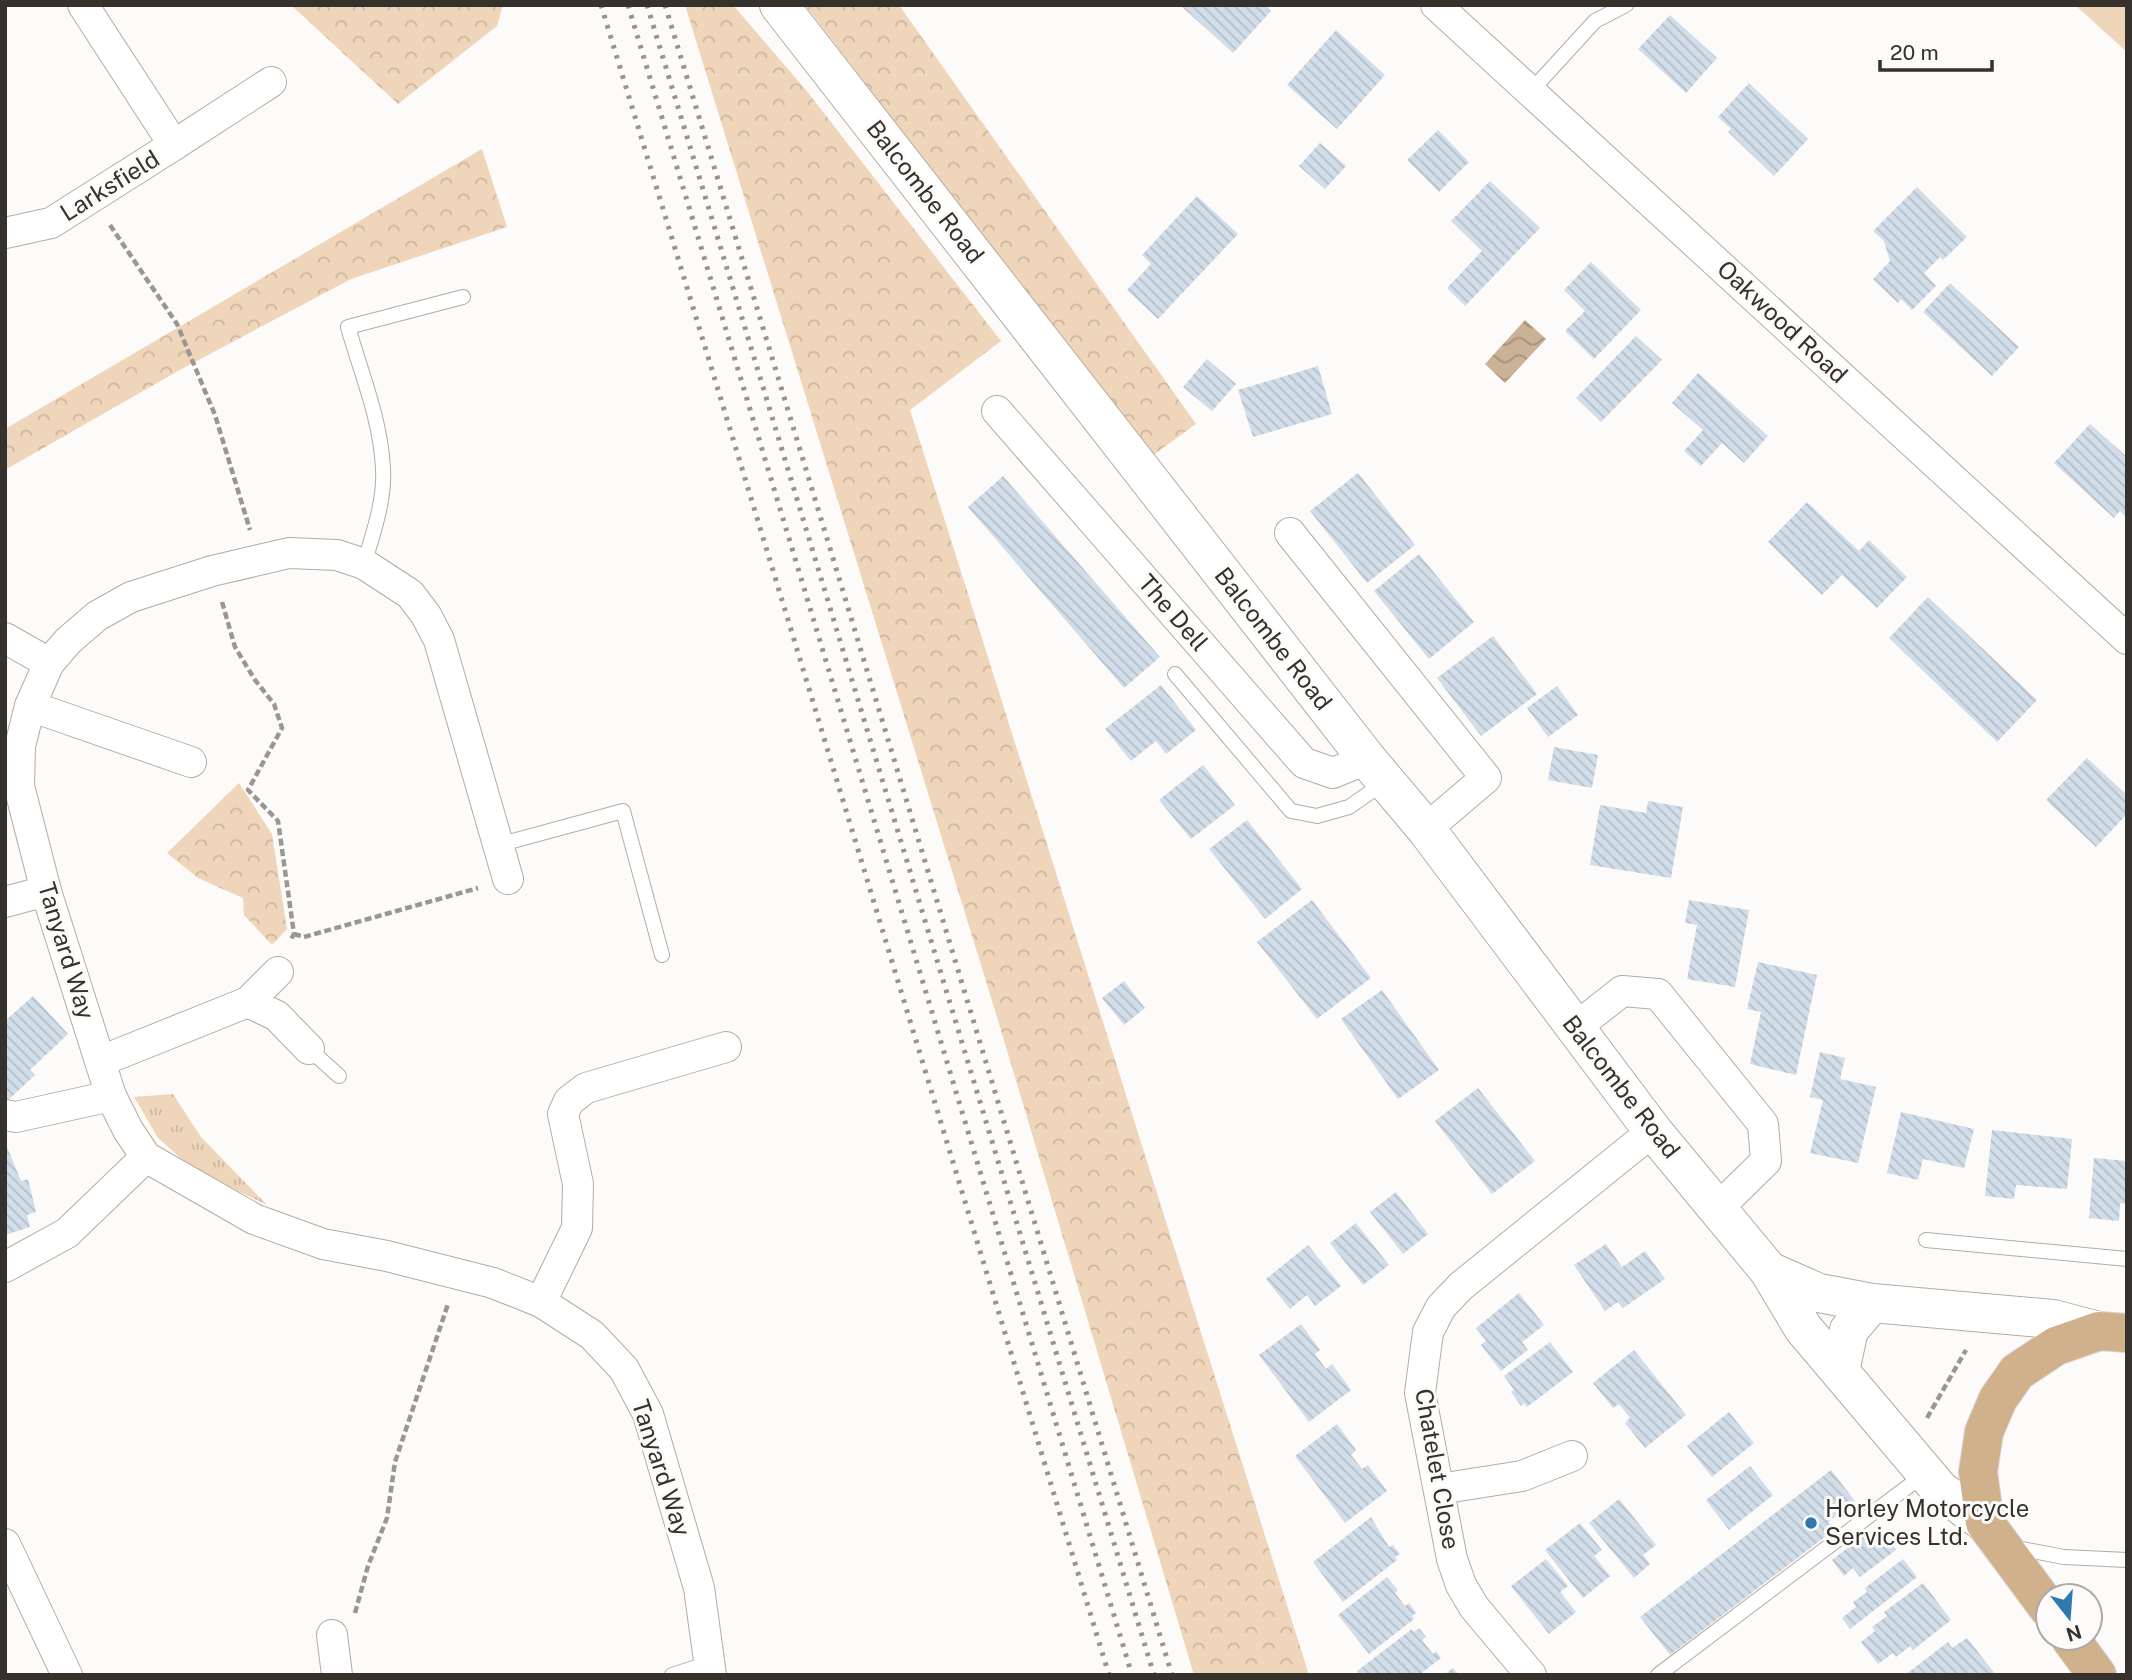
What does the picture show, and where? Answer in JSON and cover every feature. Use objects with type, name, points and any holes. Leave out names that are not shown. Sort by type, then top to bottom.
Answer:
[{"type":"main road","name":"Balcombe Road","points":[[779,5],[1377,770],[1426,829],[1653,1131],[1769,1271],[1803,1328],[1940,1490],[1994,1534],[2034,1589]]},
{"type":"main road","name":"Balcombe Road","points":[[1769,1271],[1819,1293],[1872,1303],[2053,1319],[2113,1332]]},
{"type":"main road","points":[[1840,1371],[1849,1330],[1872,1303]]},
{"type":"main road","name":"Balcombe Road","points":[[1994,1534],[1978,1472],[1984,1432],[1998,1399],[2017,1372],[2056,1346],[2113,1332]]},
{"type":"main road","points":[[2080,1652],[2097,1675]]},
{"type":"street","name":"Larksfield","points":[[5,233],[51,223],[174,145],[83,5]]},
{"type":"street","name":"Oakwood Road","points":[[1436,5],[2127,639]]},
{"type":"street","points":[[174,145],[271,82]]},
{"type":"street","name":"The Dell","points":[[998,411],[1304,763],[1333,774],[1377,770]]},
{"type":"street","points":[[1290,533],[1486,779],[1426,829]]},
{"type":"street","name":"Tanyard Way","points":[[508,879],[439,640],[426,615],[410,594],[364,564],[337,555],[289,553],[212,571],[131,597],[97,616],[68,641],[49,663],[30,706],[20,746],[19,786],[46,891],[111,1096],[128,1130],[146,1157],[254,1219],[323,1244],[493,1283],[541,1302],[592,1335],[624,1369],[648,1414],[699,1588],[710,1669]]},
{"type":"street","points":[[5,638],[49,663]]},
{"type":"street","points":[[30,706],[191,762]]},
{"type":"street","points":[[5,902],[46,891]]},
{"type":"street","points":[[101,1061],[248,1002],[278,972]]},
{"type":"street","points":[[1575,1028],[1622,991],[1658,993],[1763,1124],[1766,1161],[1718,1208]]},
{"type":"street","points":[[248,1002],[277,1016],[309,1048]]},
{"type":"street","points":[[541,1302],[578,1228],[578,1184],[563,1114],[569,1101],[586,1088],[726,1047]]},
{"type":"street","points":[[5,1115],[16,1116],[111,1096]]},
{"type":"street","name":"Chatelet Close","points":[[1531,1675],[1474,1607],[1461,1586],[1452,1559],[1420,1393],[1428,1332],[1441,1307],[1461,1286],[1653,1131]]},
{"type":"street","points":[[5,1267],[66,1233],[146,1157]]},
{"type":"street","points":[[1439,1489],[1522,1476],[1572,1457]]},
{"type":"street","points":[[8,1554],[67,1675]]},
{"type":"street","points":[[332,1635],[337,1675]]},
{"type":"lane","points":[[1531,90],[1595,21],[1626,5]]},
{"type":"lane","points":[[364,564],[376,521],[383,471],[380,435],[348,327],[463,297]]},
{"type":"lane","points":[[1174,674],[1291,811],[1317,816],[1349,807],[1377,770]]},
{"type":"lane","points":[[498,845],[623,811],[662,955]]},
{"type":"lane","points":[[309,1048],[339,1076]]},
{"type":"lane","points":[[1926,1240],[2127,1259]]},
{"type":"lane","points":[[1658,1675],[1926,1473]]},
{"type":"lane","points":[[1994,1534],[2064,1557],[2127,1560]]},
{"type":"lane","points":[[672,1675],[710,1669]]},
{"type":"path","points":[[92,198],[177,324],[215,415],[259,561]]},
{"type":"path","points":[[212,571],[236,647],[255,680],[274,704],[282,728],[248,790],[278,821],[293,934],[278,972]]},
{"type":"path","points":[[293,934],[304,937],[508,879]]},
{"type":"path","points":[[332,1635],[354,1617],[368,1566],[387,1518],[396,1462],[457,1273]]},
{"type":"path","points":[[1921,1428],[1967,1349]]},
{"type":"green space","points":[[291,5],[503,5],[497,26],[398,104]]},
{"type":"green space","points":[[685,5],[733,5],[806,90],[1001,341],[910,410],[1309,1675],[1194,1675],[997,1017]]},
{"type":"green space","points":[[805,5],[899,5],[1196,424],[1152,456]]},
{"type":"green space","points":[[2075,5],[2127,5],[2127,52]]},
{"type":"green space","points":[[482,149],[507,227],[351,279],[178,371],[5,470],[5,429]]},
{"type":"green space","points":[[239,783],[272,834],[287,929],[272,945],[244,915],[243,898],[198,878],[167,853]]},
{"type":"green space","points":[[173,1094],[201,1137],[267,1205],[194,1170],[158,1138],[134,1097]]},
{"type":"water","points":[[1525,320],[1546,339],[1505,383],[1485,364]]},
{"type":"building","points":[[1180,5],[1264,5],[1271,11],[1233,53]]},
{"type":"building","points":[[1670,15],[1717,58],[1686,93],[1638,49]]},
{"type":"building","points":[[1336,30],[1385,75],[1337,129],[1287,85]]},
{"type":"building","points":[[1749,83],[1808,139],[1774,176],[1728,132],[1731,129],[1718,117]]},
{"type":"building","points":[[1438,130],[1469,162],[1439,192],[1407,160]]},
{"type":"building","points":[[1320,143],[1346,166],[1325,189],[1299,166]]},
{"type":"building","points":[[1490,181],[1540,228],[1465,306],[1447,288],[1482,251],[1451,221]]},
{"type":"building","points":[[1917,187],[1967,237],[1943,260],[1940,257],[1924,273],[1936,286],[1912,310],[1901,299],[1898,303],[1873,279],[1890,261],[1884,241],[1873,231]]},
{"type":"building","points":[[1197,196],[1238,234],[1158,319],[1127,290],[1151,264],[1142,255]]},
{"type":"building","points":[[1591,262],[1641,310],[1594,359],[1565,331],[1585,311],[1564,290]]},
{"type":"building","points":[[1950,283],[2019,347],[1992,376],[1923,312]]},
{"type":"building","points":[[1636,336],[1662,360],[1601,422],[1576,398]]},
{"type":"building","points":[[1207,359],[1236,384],[1212,411],[1183,387]]},
{"type":"building","points":[[1318,366],[1332,414],[1253,437],[1238,390]]},
{"type":"building","points":[[1698,373],[1768,436],[1744,463],[1722,443],[1701,466],[1684,451],[1703,430],[1672,403]]},
{"type":"building","points":[[2090,424],[2127,457],[2127,518],[2120,511],[2114,518],[2054,463]]},
{"type":"building","points":[[1358,473],[1415,545],[1367,583],[1310,511]]},
{"type":"building","points":[[1003,476],[1160,657],[1124,688],[968,507]]},
{"type":"building","points":[[1807,502],[1859,551],[1869,540],[1907,577],[1877,608],[1842,575],[1822,595],[1768,542]]},
{"type":"building","points":[[1419,554],[1474,622],[1429,659],[1374,591]]},
{"type":"building","points":[[1928,597],[2037,700],[1997,742],[1889,638]]},
{"type":"building","points":[[1493,636],[1537,694],[1481,736],[1437,678]]},
{"type":"building","points":[[1161,685],[1196,730],[1166,754],[1156,741],[1131,761],[1105,729]]},
{"type":"building","points":[[1557,686],[1578,715],[1548,737],[1527,708]]},
{"type":"building","points":[[1554,747],[1598,755],[1592,788],[1548,780]]},
{"type":"building","points":[[2087,758],[2127,795],[2127,814],[2096,847],[2046,800]]},
{"type":"building","points":[[1203,765],[1235,805],[1191,839],[1159,800]]},
{"type":"building","points":[[1648,801],[1683,807],[1671,878],[1590,865],[1600,805],[1646,813]]},
{"type":"building","points":[[1247,820],[1302,889],[1265,919],[1209,849]]},
{"type":"building","points":[[1312,900],[1371,978],[1317,1019],[1257,942]]},
{"type":"building","points":[[1689,900],[1749,910],[1735,987],[1687,979],[1697,925],[1685,923]]},
{"type":"building","points":[[1758,962],[1817,975],[1796,1075],[1750,1064],[1761,1012],[1747,1009]]},
{"type":"building","points":[[1124,981],[1145,1008],[1124,1025],[1102,998]]},
{"type":"building","points":[[1382,990],[1439,1070],[1398,1099],[1341,1019]]},
{"type":"building","points":[[33,996],[68,1034],[30,1070],[35,1075],[5,1103],[5,1021]]},
{"type":"building","points":[[1820,1052],[1845,1058],[1840,1079],[1876,1087],[1858,1163],[1810,1153],[1823,1100],[1810,1097]]},
{"type":"building","points":[[1478,1088],[1535,1161],[1492,1194],[1435,1121]]},
{"type":"building","points":[[1901,1112],[1974,1129],[1964,1168],[1923,1159],[1918,1180],[1887,1173]]},
{"type":"building","points":[[1992,1130],[2072,1139],[2067,1189],[2016,1185],[2014,1199],[1985,1196]]},
{"type":"building","points":[[5,1142],[21,1181],[28,1179],[36,1212],[27,1215],[30,1227],[5,1235]]},
{"type":"building","points":[[2094,1158],[2127,1161],[2127,1204],[2120,1203],[2119,1221],[2089,1218]]},
{"type":"building","points":[[1396,1192],[1428,1234],[1403,1254],[1370,1212]]},
{"type":"building","points":[[1356,1223],[1389,1265],[1363,1285],[1330,1243]]},
{"type":"building","points":[[1606,1244],[1622,1267],[1645,1251],[1665,1279],[1623,1308],[1618,1302],[1605,1311],[1574,1265]]},
{"type":"building","points":[[1308,1245],[1341,1286],[1315,1306],[1307,1295],[1290,1309],[1266,1279]]},
{"type":"building","points":[[1519,1293],[1544,1325],[1522,1342],[1528,1350],[1501,1371],[1481,1345],[1486,1341],[1476,1328]]},
{"type":"building","points":[[1301,1324],[1320,1350],[1315,1354],[1326,1369],[1332,1364],[1351,1390],[1309,1422],[1259,1355]]},
{"type":"building","points":[[1550,1342],[1573,1372],[1527,1407],[1524,1403],[1521,1406],[1504,1376]]},
{"type":"building","points":[[1634,1350],[1686,1415],[1645,1448],[1625,1423],[1630,1418],[1619,1404],[1613,1408],[1593,1383]]},
{"type":"building","points":[[1729,1412],[1754,1443],[1712,1477],[1687,1446]]},
{"type":"building","points":[[1337,1424],[1356,1450],[1351,1455],[1362,1469],[1368,1465],[1387,1491],[1345,1523],[1295,1456]]},
{"type":"building","points":[[1750,1466],[1773,1495],[1729,1530],[1706,1500]]},
{"type":"building","points":[[1831,1470],[1855,1501],[1828,1522],[1834,1530],[1670,1655],[1640,1617]]},
{"type":"building","points":[[1619,1499],[1656,1545],[1643,1555],[1650,1564],[1634,1578],[1589,1523]]},
{"type":"building","points":[[1371,1517],[1389,1547],[1393,1545],[1400,1554],[1395,1557],[1397,1560],[1343,1602],[1313,1562]]},
{"type":"building","points":[[1580,1523],[1602,1550],[1594,1556],[1610,1576],[1583,1598],[1545,1550]]},
{"type":"building","points":[[1882,1532],[1896,1550],[1860,1577],[1853,1568],[1844,1576],[1832,1560],[1863,1536],[1868,1543]]},
{"type":"building","points":[[1546,1559],[1568,1586],[1560,1592],[1576,1612],[1549,1634],[1511,1586]]},
{"type":"building","points":[[1903,1559],[1917,1577],[1850,1629],[1842,1618],[1856,1607],[1853,1602],[1867,1592],[1865,1588]]},
{"type":"building","points":[[1387,1577],[1398,1590],[1395,1593],[1405,1606],[1409,1603],[1416,1613],[1412,1616],[1414,1619],[1369,1654],[1338,1615]]},
{"type":"building","points":[[1923,1583],[1951,1620],[1913,1650],[1910,1646],[1896,1657],[1893,1653],[1878,1664],[1861,1642],[1875,1631],[1872,1627],[1887,1616],[1884,1612]]},
{"type":"building","points":[[1419,1628],[1426,1637],[1422,1640],[1433,1654],[1436,1651],[1441,1658],[1419,1675],[1360,1675],[1357,1671],[1412,1629],[1414,1632]]},
{"type":"building","points":[[1967,1638],[1996,1675],[1905,1675],[1948,1642],[1952,1648]]},
{"type":"building","points":[[1453,1668],[1459,1675],[1444,1675]]},
{"type":"railway","points":[[601,5],[1109,1675]]},
{"type":"railway","points":[[628,5],[1132,1675]]},
{"type":"railway","points":[[647,5],[1154,1675]]},
{"type":"railway","points":[[665,5],[1172,1675]]},
{"type":"place","name":"Horley Motorcycle Services Ltd.","points":[[1811,1523]]}]
